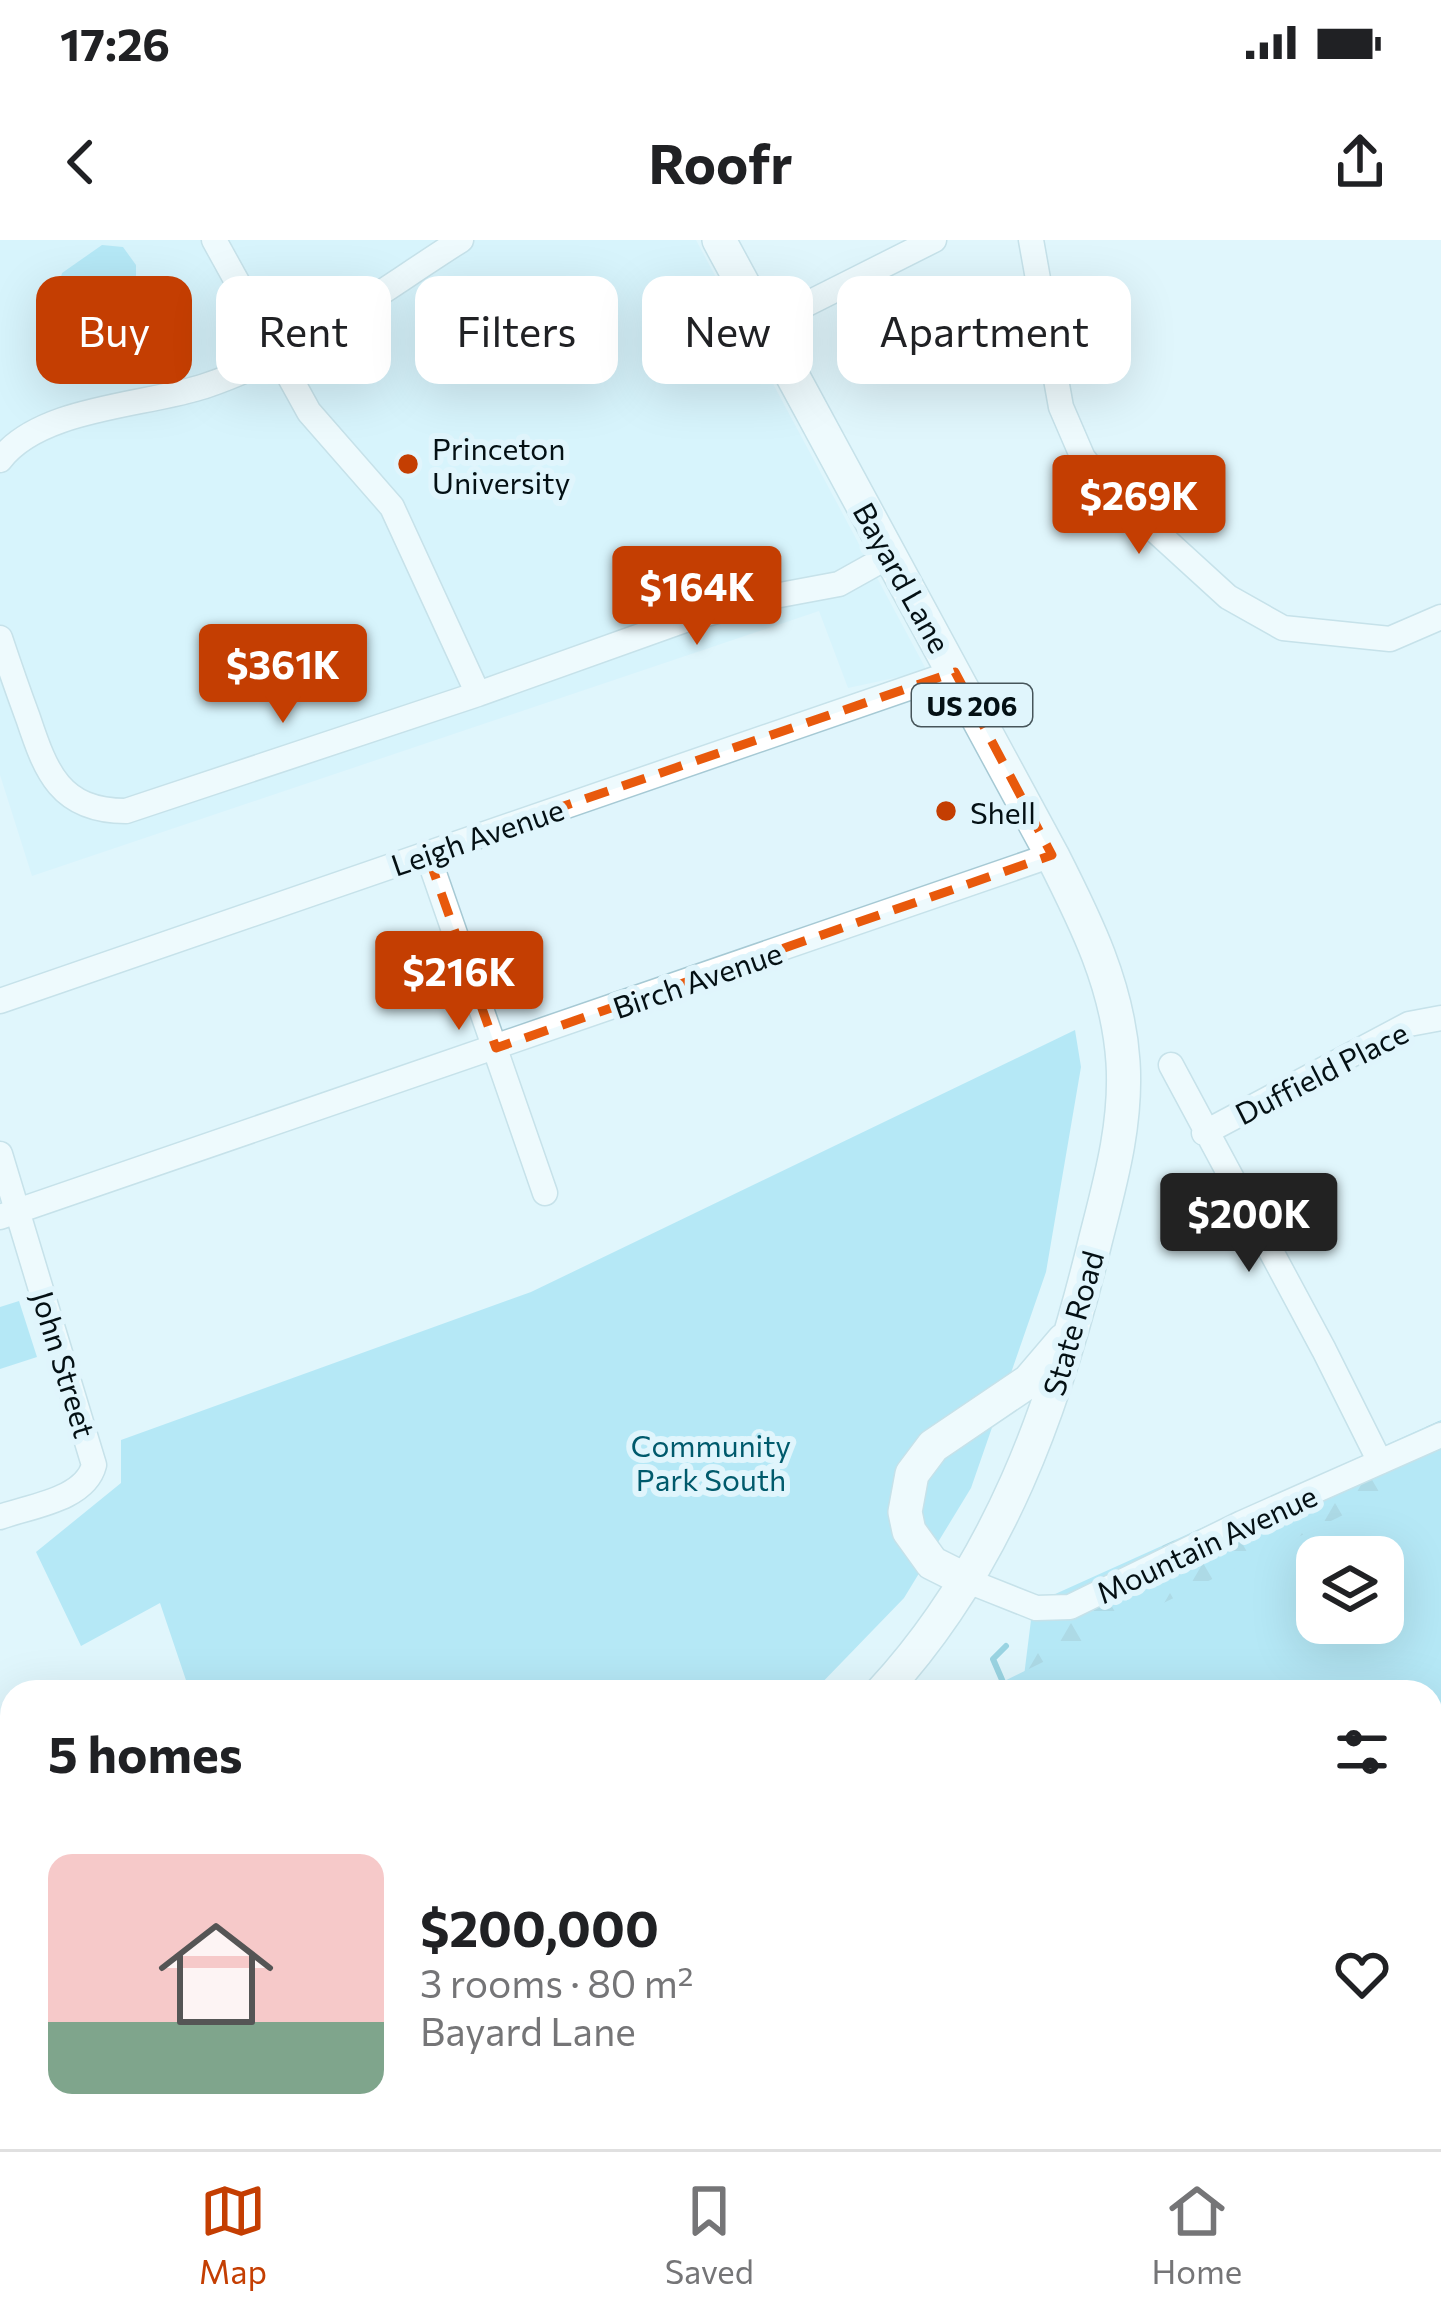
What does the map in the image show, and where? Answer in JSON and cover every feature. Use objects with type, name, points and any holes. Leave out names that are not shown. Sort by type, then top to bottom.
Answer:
[{"type":"highway","name":"Bayard Lane","points":[[719,240],[738,276]]},
{"type":"highway","name":"Bayard Lane","points":[[797,384],[1082,916]]},
{"type":"highway","name":"State Road","points":[[892,1680],[968,1581],[1033,1450],[1080,1306],[1117,1153],[1123,1108],[1118,1025],[1110,988],[1082,916]]},
{"type":"highway","points":[[968,1581],[932,1563],[909,1531],[906,1491],[912,1474],[933,1446],[1040,1371],[1066,1338],[1080,1306]]},
{"type":"street","points":[[214,240],[234,276]]},
{"type":"street","points":[[391,284],[461,240]]},
{"type":"street","points":[[813,301],[934,240]]},
{"type":"street","points":[[1031,240],[1066,420],[1083,458],[1117,496],[1228,597],[1283,628],[1390,639],[1441,617]]},
{"type":"street","points":[[0,460],[19,441],[57,422],[216,382]]},
{"type":"street","points":[[295,384],[322,430],[392,507],[478,694]]},
{"type":"street","points":[[0,638],[46,771],[75,800],[126,812],[685,620],[839,584],[891,555]]},
{"type":"street","name":"Leigh Avenue","points":[[0,1001],[955,672]]},
{"type":"street","points":[[427,853],[545,1192]]},
{"type":"street","name":"Birch Avenue","points":[[9,1214],[1052,855]]},
{"type":"street","name":"Duffield Place","points":[[1204,1132],[1409,1024],[1441,1018]]},
{"type":"street","points":[[1171,1065],[1380,1462]]},
{"type":"street","name":"John Street","points":[[0,1154],[9,1214],[94,1465],[80,1489],[0,1517]]},
{"type":"street","name":"Mountain Avenue","points":[[968,1581],[1036,1608],[1070,1607],[1441,1435]]},
{"type":"highlighted area","points":[[955,672],[1052,855],[496,1048],[427,853]]},
{"type":"shaded area","name":"Princeton University","points":[[0,240],[696,240],[715,276],[642,276],[642,384],[773,384],[927,671],[848,688],[819,611],[32,876],[0,775]]},
{"type":"green space","points":[[102,245],[123,247],[136,265],[136,276],[62,273]]},
{"type":"green space","name":"Community Park South","points":[[1075,1030],[1081,1067],[1046,1272],[971,1488],[904,1598],[825,1680],[186,1680],[160,1603],[81,1646],[36,1552],[121,1483],[121,1440],[531,1292]]},
{"type":"green space","points":[[19,1301],[37,1357],[0,1369],[0,1307]]},
{"type":"green space","points":[[1441,1420],[1441,1680],[1024,1680],[1033,1604]]},
{"type":"green space","points":[[1441,1467],[1441,1680],[1006,1680],[1296,1538],[1296,1644],[1404,1644],[1404,1536],[1300,1536]]},
{"type":"waterway","points":[[1002,1680],[993,1659],[1006,1646]]},
{"type":"place","name":"Princeton University","points":[[408,464]]},
{"type":"place","name":"Shell","points":[[946,811]]}]
